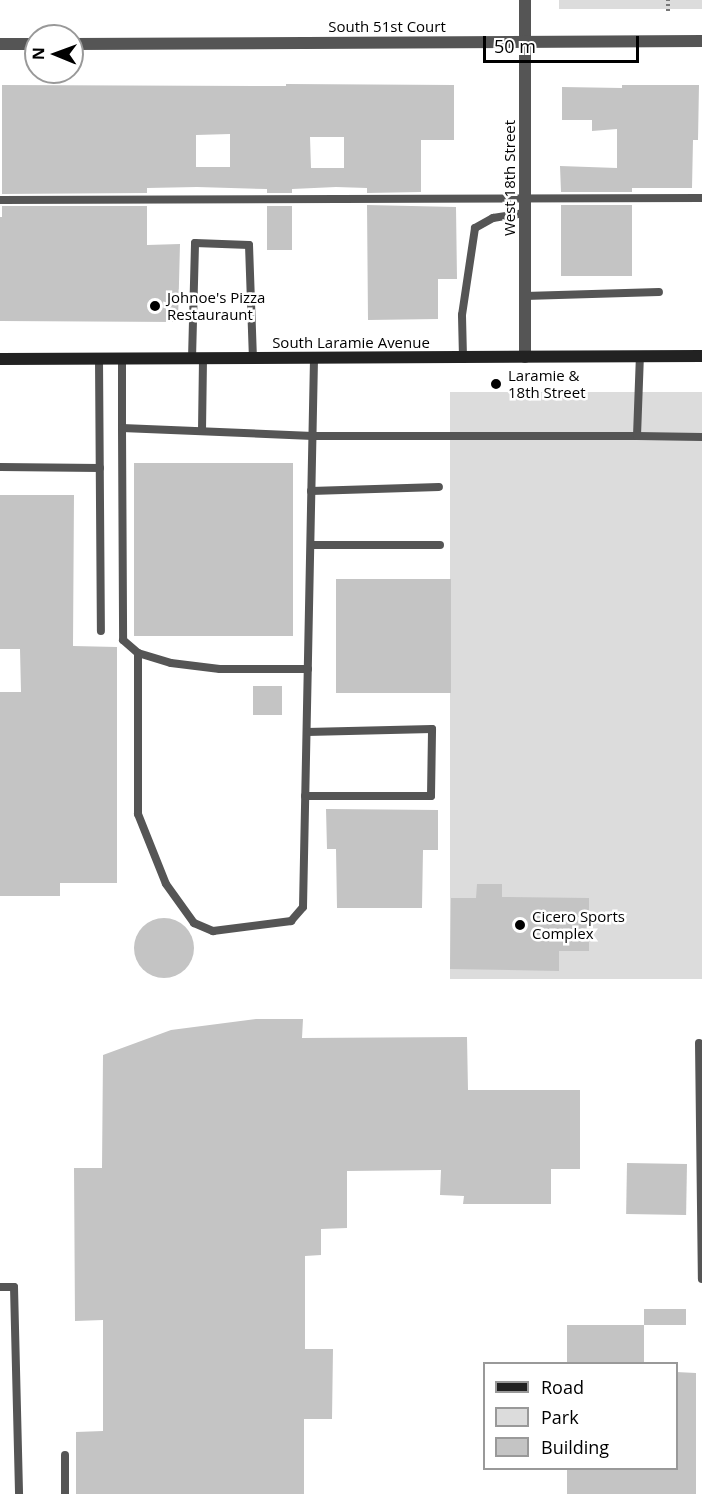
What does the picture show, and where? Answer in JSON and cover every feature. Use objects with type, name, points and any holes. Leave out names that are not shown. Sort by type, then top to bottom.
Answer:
[{"type":"main road","name":"South Laramie Avenue","points":[[0,359],[702,356]]},
{"type":"street","name":"West 18th Street","points":[[525,0],[525,357]]},
{"type":"street","name":"South 51st Court","points":[[84,44],[702,40]]},
{"type":"street","points":[[0,44],[24,44]]},
{"type":"lane","points":[[0,200],[702,198]]},
{"type":"lane","points":[[463,357],[461,326],[475,228],[498,217],[525,213]]},
{"type":"lane","points":[[202,431],[197,358],[195,243],[249,245],[253,358]]},
{"type":"lane","points":[[525,296],[659,292]]},
{"type":"lane","points":[[637,436],[640,356]]},
{"type":"lane","points":[[138,653],[138,814],[166,884],[194,922],[213,931],[291,921],[303,907],[314,358]]},
{"type":"lane","points":[[99,359],[101,631]]},
{"type":"lane","points":[[122,359],[123,640],[138,653],[171,663],[220,669],[308,669]]},
{"type":"lane","points":[[122,428],[313,436],[702,437]]},
{"type":"lane","points":[[0,467],[100,468]]},
{"type":"lane","points":[[311,491],[439,487]]},
{"type":"lane","points":[[310,545],[440,545]]},
{"type":"lane","points":[[305,796],[431,796],[432,729],[307,732]]},
{"type":"lane","points":[[699,1043],[702,1279]]},
{"type":"lane","points":[[0,1287],[14,1287],[19,1494]]},
{"type":"lane","points":[[65,1455],[65,1494]]},
{"type":"path","points":[[668,0],[668,11]]},
{"type":"green space","points":[[559,0],[702,0],[702,9],[559,9]]},
{"type":"green space","name":"Cicero Sports Complex","points":[[450,392],[702,392],[702,979],[450,979]]},
{"type":"building","points":[[286,84],[454,85],[454,140],[421,140],[421,192],[367,193],[367,188],[336,187],[292,189],[292,193],[267,193],[267,189],[197,187],[147,188],[147,193],[2,194],[2,85],[286,86]],"holes":[[[230,134],[230,167],[196,167],[196,135]],[[310,137],[344,137],[344,168],[311,168]]]},
{"type":"building","points":[[622,85],[699,85],[698,140],[693,140],[692,188],[632,188],[632,192],[561,192],[560,166],[617,168],[617,129],[592,131],[592,120],[562,120],[562,87],[622,88]]},
{"type":"building","points":[[367,205],[456,207],[457,279],[438,279],[438,319],[368,320]]},
{"type":"building","points":[[561,205],[632,205],[632,276],[561,276]]},
{"type":"building","points":[[2,206],[147,206],[147,245],[180,244],[178,322],[0,321],[0,217],[2,217]]},
{"type":"building","points":[[267,206],[292,206],[292,250],[267,250]]},
{"type":"building","points":[[134,463],[293,463],[293,636],[134,636]]},
{"type":"building","points":[[0,495],[74,495],[73,646],[117,647],[117,883],[60,883],[60,896],[0,896],[0,692],[21,692],[20,649],[0,649]]},
{"type":"building","points":[[336,579],[451,579],[451,693],[336,693]]},
{"type":"building","points":[[253,686],[282,686],[282,715],[253,715]]},
{"type":"building","points":[[326,809],[438,810],[438,850],[423,850],[422,908],[337,908],[336,849],[327,849]]},
{"type":"building","name":"Cicero Sports Complex","points":[[477,884],[502,884],[502,897],[589,898],[589,951],[559,951],[559,971],[450,969],[451,898],[476,898]]},
{"type":"building","points":[[164,918],[185,927],[194,948],[185,969],[164,978],[143,969],[134,948],[143,927]]},
{"type":"building","points":[[256,1019],[303,1019],[302,1038],[467,1037],[468,1090],[580,1090],[580,1169],[551,1169],[551,1204],[463,1204],[464,1196],[440,1195],[441,1170],[347,1171],[347,1228],[321,1229],[321,1255],[305,1256],[305,1349],[333,1349],[332,1419],[304,1419],[304,1494],[76,1494],[76,1432],[103,1431],[103,1320],[75,1321],[74,1168],[102,1168],[103,1055],[171,1030]]},
{"type":"building","points":[[627,1163],[687,1164],[686,1215],[626,1214]]},
{"type":"building","points":[[644,1309],[686,1309],[686,1325],[644,1325]]},
{"type":"building","points":[[567,1325],[644,1325],[644,1362],[567,1362]]},
{"type":"building","points":[[678,1372],[696,1373],[696,1494],[567,1494],[567,1470],[678,1470]]},
{"type":"place","name":"Johnoe's Pizza Restauraunt","points":[[155,306]]},
{"type":"place","name":"Laramie & 18th Street","points":[[496,384]]},
{"type":"place","name":"Cicero Sports Complex","points":[[520,925]]}]
